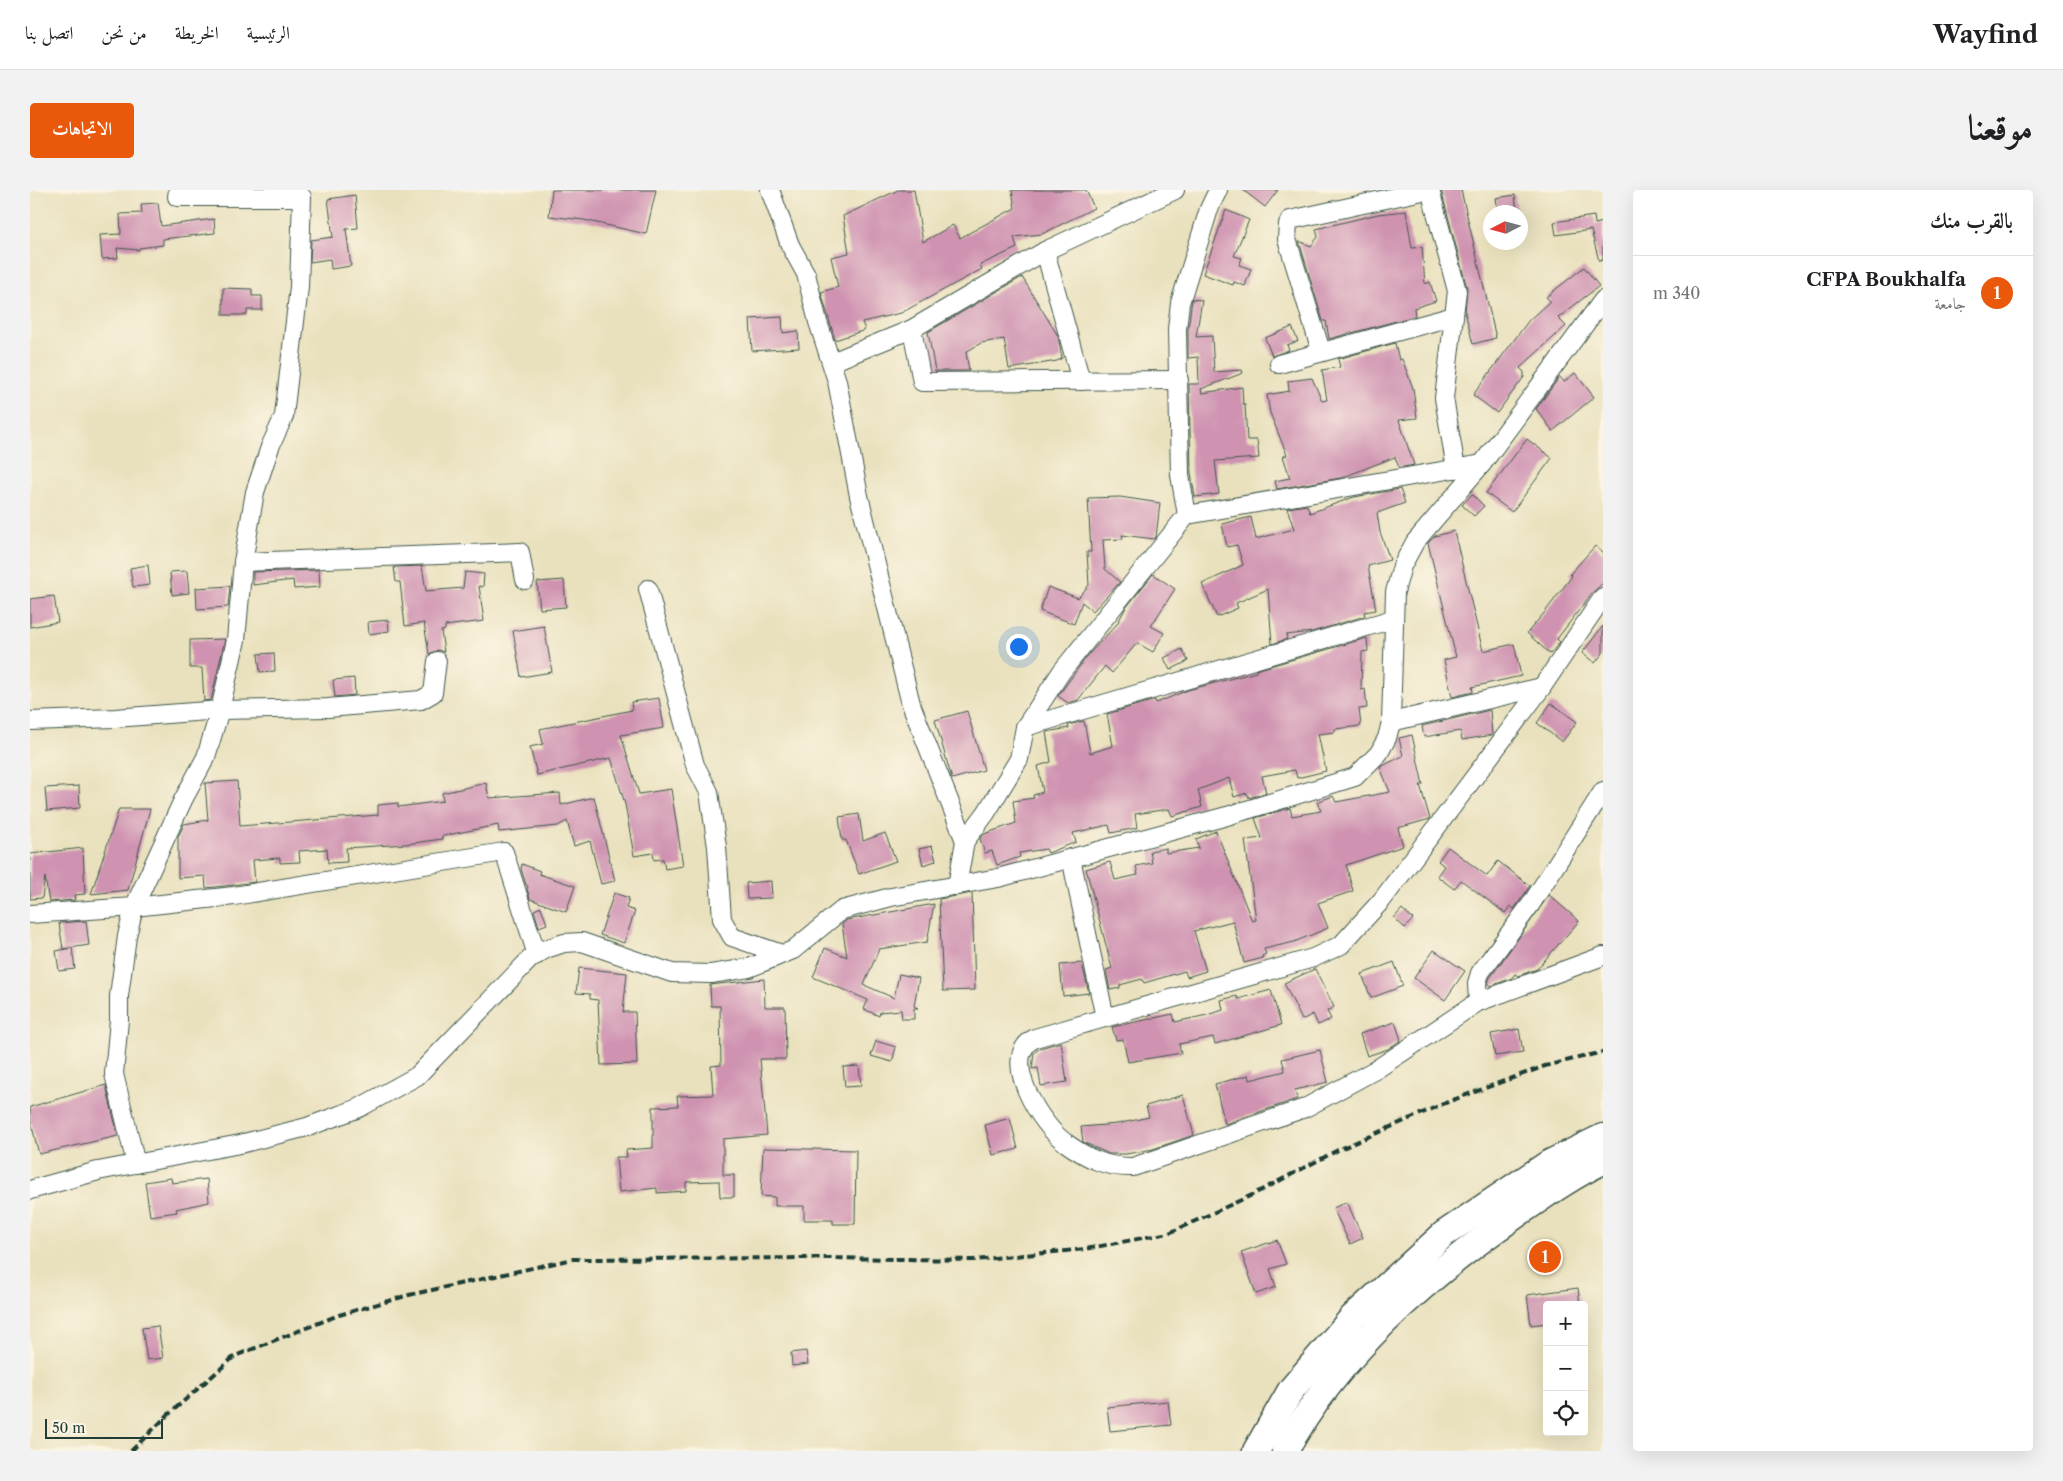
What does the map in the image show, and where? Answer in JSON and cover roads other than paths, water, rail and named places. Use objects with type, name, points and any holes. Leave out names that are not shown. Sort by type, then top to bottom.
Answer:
[{"type":"highway","points":[[1256,1451],[1297,1383],[1353,1317],[1444,1234],[1548,1164],[1603,1137]]},
{"type":"highway","points":[[1285,1451],[1334,1378],[1375,1330],[1474,1244],[1541,1197],[1603,1161]]},
{"type":"street","points":[[136,1164],[114,1074],[119,1020],[119,996],[127,936],[134,907],[183,800],[206,757],[220,710],[236,640],[244,562],[255,492],[270,447],[284,416],[298,287],[302,197],[177,197],[178,190]]},
{"type":"street","points":[[770,190],[790,246],[806,274],[837,380],[859,496],[911,704],[965,841]]},
{"type":"street","points":[[832,362],[912,329],[1045,251],[1175,190]]},
{"type":"street","points":[[1187,515],[1180,475],[1177,330],[1180,303],[1209,209],[1218,190]]},
{"type":"street","points":[[1321,351],[1288,239],[1288,224],[1290,220],[1427,190]]},
{"type":"street","points":[[1430,190],[1457,291],[1444,398],[1456,469]]},
{"type":"street","points":[[1045,251],[1081,381]]},
{"type":"street","points":[[30,1190],[98,1171],[240,1144],[307,1127],[358,1108],[417,1076],[518,971],[537,954],[564,944],[582,942],[672,973],[711,974],[749,968],[793,950],[842,910],[891,897],[998,878],[1227,816],[1355,777],[1379,753],[1391,722],[1393,619],[1395,592],[1402,566],[1415,542],[1482,464],[1603,300]]},
{"type":"street","points":[[1279,364],[1454,316]]},
{"type":"street","points":[[912,329],[922,382],[1179,380]]},
{"type":"street","points":[[958,886],[965,841],[986,813],[1019,759],[1025,727],[1062,671],[1187,515],[1482,464]]},
{"type":"street","points":[[244,562],[520,552],[525,580]]},
{"type":"street","points":[[648,589],[695,765],[709,792],[717,847],[722,919],[732,936],[782,954]]},
{"type":"street","points":[[1603,597],[1542,687],[1382,900],[1341,945],[1313,958],[1035,1038],[1023,1048],[1020,1062],[1026,1088],[1036,1109],[1048,1127],[1065,1143],[1095,1161],[1120,1167],[1145,1163],[1305,1108],[1377,1069],[1478,1002],[1603,956]]},
{"type":"street","points":[[1025,727],[1393,619]]},
{"type":"street","points":[[30,721],[114,718],[220,710],[328,708],[421,700],[433,693],[437,661]]},
{"type":"street","points":[[1391,722],[1542,687]]},
{"type":"street","points":[[1478,1002],[1477,992],[1480,973],[1531,904],[1603,792]]},
{"type":"street","points":[[30,914],[134,907],[234,896],[504,852],[537,954]]},
{"type":"street","points":[[1071,858],[1105,1018]]},
{"type":"railway","points":[[131,1451],[169,1414],[235,1356],[339,1315],[409,1295],[573,1259],[826,1258],[974,1260],[1085,1249],[1169,1233],[1252,1195],[1338,1150],[1450,1101],[1545,1066],[1603,1052]]},
{"type":"place","name":"CFPA Boukhalfa","points":[[1545,1257]]}]
